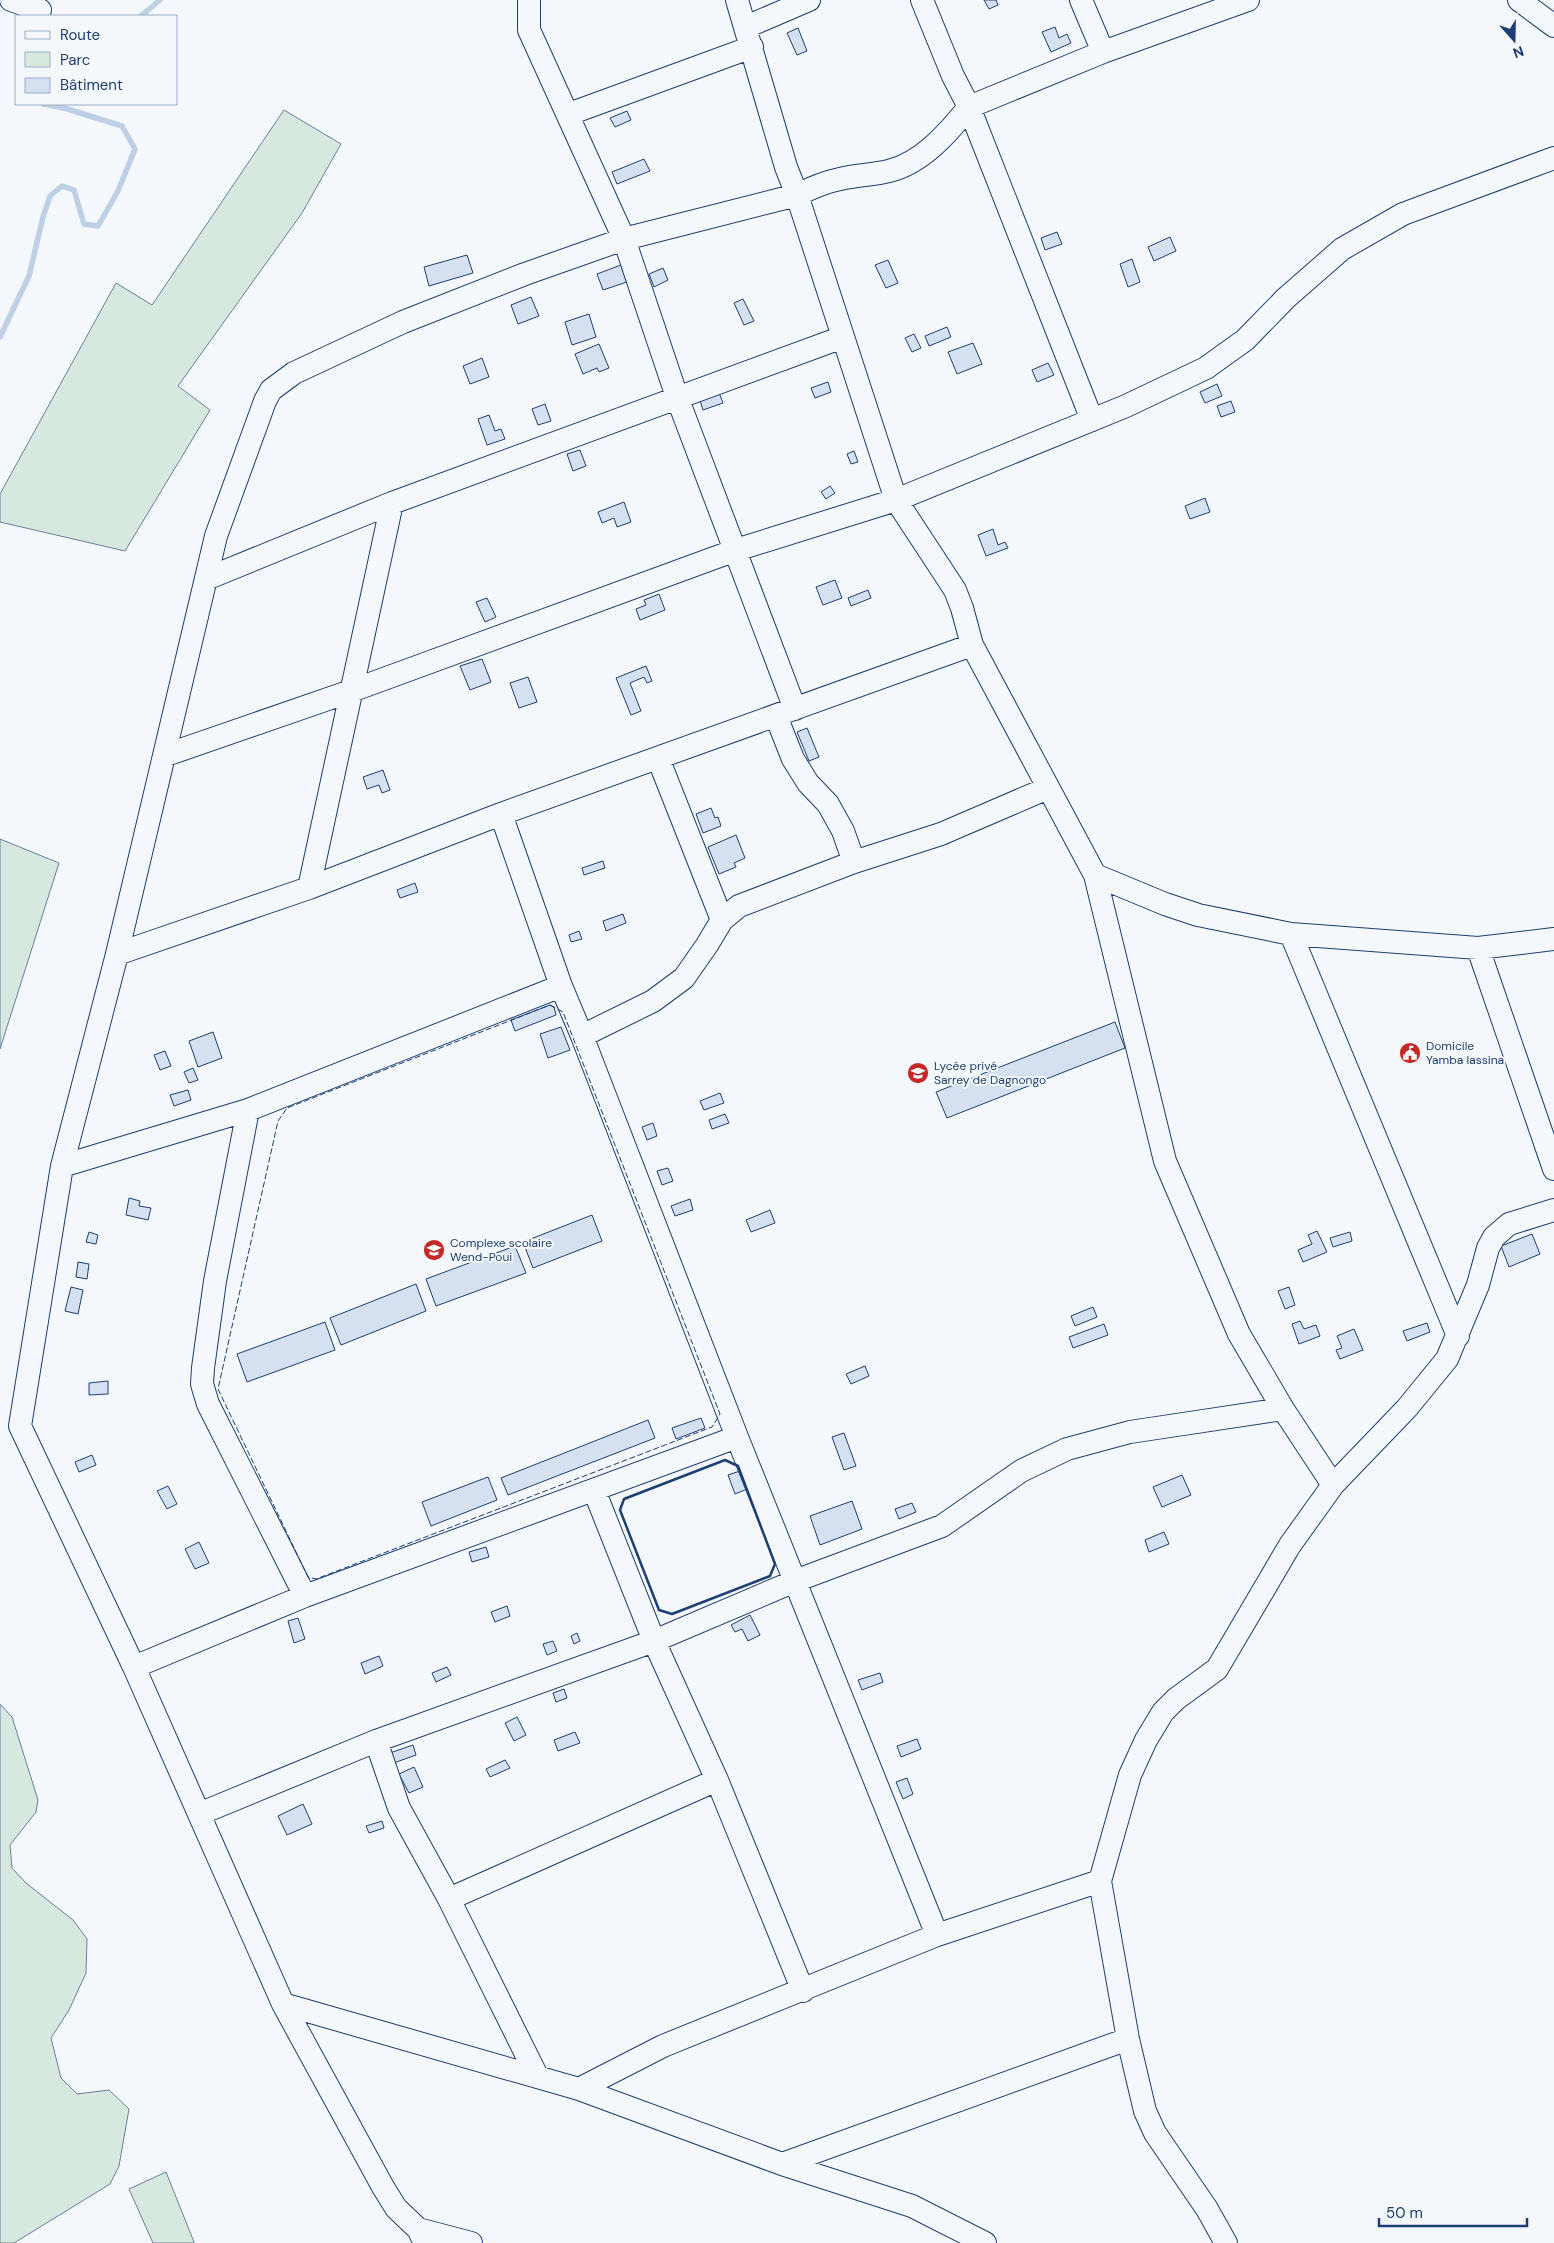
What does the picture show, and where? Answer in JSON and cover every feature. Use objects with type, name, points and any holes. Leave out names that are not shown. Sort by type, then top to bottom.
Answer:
[{"type":"street","points":[[11,0],[40,10]]},
{"type":"street","points":[[529,0],[529,30],[569,114],[624,239],[677,397],[736,550],[785,712],[793,759],[808,782],[828,804],[843,831],[854,862]]},
{"type":"street","points":[[737,0],[786,168],[797,195],[896,500],[955,590],[972,645],[1095,875],[1165,1161],[1239,1334],[1283,1409],[1333,1485]]},
{"type":"street","points":[[569,114],[749,37],[809,0]]},
{"type":"street","points":[[922,0],[953,76],[969,108],[1092,420]]},
{"type":"street","points":[[1080,0],[1103,52]]},
{"type":"street","points":[[471,2243],[421,2236],[396,2208],[382,2187],[283,2004],[134,1667],[20,1426],[62,1166],[166,755],[216,536],[265,401],[271,390],[294,373],[403,322],[525,274],[624,239],[797,195],[841,178],[891,171],[911,162],[926,152],[969,108],[1103,52],[1248,0]]},
{"type":"street","points":[[1519,0],[1554,26]]},
{"type":"street","points":[[166,755],[352,691],[736,550],[896,500],[1092,420],[1206,368],[1245,340],[1286,298],[1342,249],[1403,214],[1554,158]]},
{"type":"street","points":[[206,579],[392,503],[843,336]]},
{"type":"street","points":[[309,888],[392,503]]},
{"type":"street","points":[[117,954],[309,888],[501,814],[972,645]]},
{"type":"street","points":[[658,758],[722,920]]},
{"type":"street","points":[[582,1036],[653,1001],[684,978],[707,946],[722,920],[740,906],[854,862],[941,834],[1048,788]]},
{"type":"street","points":[[501,814],[560,986],[582,1036],[737,1437],[937,1935]]},
{"type":"street","points":[[1095,875],[1165,904],[1198,915],[1290,934],[1478,948],[1554,939]]},
{"type":"street","points":[[1290,934],[1458,1336]]},
{"type":"street","points":[[1478,948],[1554,1169]]},
{"type":"street","points":[[62,1166],[248,1110],[560,986]]},
{"type":"street","points":[[248,1110],[215,1281],[202,1384],[208,1404],[305,1596]]},
{"type":"street","points":[[1226,2243],[1207,2209],[1155,2133],[1145,2111],[1128,2039],[1100,1881],[1130,1774],[1146,1740],[1163,1712],[1176,1699],[1217,1669],[1290,1545],[1333,1485],[1407,1408],[1447,1359],[1478,1285],[1488,1248],[1494,1237],[1509,1224],[1554,1210]]},
{"type":"street","points":[[199,1814],[376,1741],[654,1641],[795,1581],[942,1526],[1021,1471],[1067,1449],[1130,1432],[1283,1409]]},
{"type":"street","points":[[134,1667],[305,1596],[737,1437]]},
{"type":"street","points":[[594,1490],[654,1641],[717,1780],[803,1991]]},
{"type":"street","points":[[376,1741],[399,1808],[449,1898],[537,2076]]},
{"type":"street","points":[[449,1898],[717,1780]]},
{"type":"street","points":[[579,2088],[663,2046],[803,1991],[937,1935],[1100,1881]]},
{"type":"street","points":[[283,2004],[579,2088],[782,2164],[912,2206],[985,2243]]},
{"type":"street","points":[[782,2164],[1128,2039]]},
{"type":"green space","points":[[284,110],[341,144],[302,213],[178,386],[210,410],[125,551],[0,522],[0,494],[116,283],[152,305]]},
{"type":"green space","points":[[0,839],[59,863],[0,1049]]},
{"type":"green space","points":[[0,1704],[12,1717],[38,1800],[36,1812],[10,1845],[12,1868],[26,1883],[73,1920],[87,1939],[86,1973],[69,2010],[51,2038],[61,2078],[77,2094],[109,2090],[129,2109],[119,2166],[110,2184],[14,2243],[0,2243]]},
{"type":"green space","points":[[166,2172],[194,2243],[153,2243],[129,2189]]},
{"type":"building","points":[[984,0],[996,0],[998,5],[989,9]]},
{"type":"building","points":[[1055,27],[1059,38],[1067,34],[1071,43],[1051,52],[1042,32]]},
{"type":"building","points":[[798,28],[807,51],[797,55],[787,33]]},
{"type":"building","points":[[627,111],[631,120],[615,127],[610,118]]},
{"type":"building","points":[[644,159],[650,171],[617,184],[612,172]]},
{"type":"building","points":[[1057,232],[1062,244],[1045,250],[1041,238]]},
{"type":"building","points":[[1170,237],[1176,251],[1154,261],[1148,247]]},
{"type":"building","points":[[467,255],[473,273],[429,286],[424,267]]},
{"type":"building","points":[[1132,259],[1140,282],[1128,287],[1120,264]]},
{"type":"building","points":[[888,260],[898,283],[886,288],[875,265]]},
{"type":"building","points":[[621,265],[627,282],[603,290],[597,274]]},
{"type":"building","points":[[663,268],[668,280],[654,287],[649,274]]},
{"type":"building","points":[[531,297],[539,316],[518,324],[511,305]]},
{"type":"building","points":[[743,299],[754,321],[744,325],[734,303]]},
{"type":"building","points":[[589,314],[596,337],[572,345],[565,322]]},
{"type":"building","points":[[947,327],[951,337],[929,346],[925,336]]},
{"type":"building","points":[[914,334],[921,348],[912,352],[905,338]]},
{"type":"building","points":[[973,343],[982,364],[957,374],[948,352]]},
{"type":"building","points":[[599,344],[609,368],[599,372],[597,368],[583,374],[575,354]]},
{"type":"building","points":[[482,358],[489,377],[470,384],[463,366]]},
{"type":"building","points":[[1048,363],[1054,375],[1037,382],[1032,370]]},
{"type":"building","points":[[828,382],[831,392],[815,398],[811,388]]},
{"type":"building","points":[[1217,384],[1222,396],[1205,403],[1200,392]]},
{"type":"building","points":[[718,390],[723,403],[703,410],[699,397]]},
{"type":"building","points":[[1231,401],[1235,412],[1221,417],[1217,406]]},
{"type":"building","points":[[545,404],[551,421],[538,425],[532,409]]},
{"type":"building","points":[[489,415],[495,431],[501,429],[505,439],[487,445],[478,419]]},
{"type":"building","points":[[580,450],[586,466],[573,471],[567,454]]},
{"type":"building","points":[[854,451],[858,462],[851,464],[847,454]]},
{"type":"building","points":[[830,486],[835,493],[826,499],[821,492]]},
{"type":"building","points":[[1205,498],[1210,512],[1190,519],[1185,506]]},
{"type":"building","points":[[624,502],[631,522],[617,527],[614,518],[602,523],[598,512]]},
{"type":"building","points":[[993,529],[998,545],[1005,542],[1008,548],[986,556],[978,535]]},
{"type":"building","points":[[835,580],[842,598],[823,605],[816,587]]},
{"type":"building","points":[[868,590],[871,598],[851,606],[848,598]]},
{"type":"building","points":[[659,594],[665,610],[640,620],[636,609],[646,605],[644,600]]},
{"type":"building","points":[[487,598],[496,617],[485,622],[476,602]]},
{"type":"building","points":[[482,659],[491,682],[470,690],[460,666]]},
{"type":"building","points":[[646,666],[652,681],[647,683],[644,677],[630,683],[641,711],[631,715],[616,678]]},
{"type":"building","points":[[528,677],[537,702],[519,708],[510,683]]},
{"type":"building","points":[[807,728],[819,757],[809,761],[797,732]]},
{"type":"building","points":[[383,770],[390,790],[382,793],[379,785],[367,789],[363,777]]},
{"type":"building","points":[[711,808],[715,818],[718,817],[721,826],[703,833],[696,814]]},
{"type":"building","points":[[736,835],[745,858],[734,863],[736,867],[719,874],[708,847]]},
{"type":"building","points":[[603,861],[605,868],[584,875],[582,868]]},
{"type":"building","points":[[415,883],[418,892],[400,898],[397,890]]},
{"type":"building","points":[[623,914],[626,923],[606,931],[603,921]]},
{"type":"building","points":[[579,931],[582,939],[571,942],[569,935]]},
{"type":"building","points":[[550,1005],[554,1007],[556,1015],[515,1031],[511,1020]]},
{"type":"building","points":[[1115,1022],[1125,1048],[947,1118],[936,1092]]},
{"type":"building","points":[[561,1027],[570,1050],[548,1058],[540,1034]]},
{"type":"building","points":[[213,1032],[222,1058],[198,1067],[189,1041]]},
{"type":"building","points":[[165,1051],[171,1066],[160,1070],[154,1055]]},
{"type":"building","points":[[193,1068],[198,1080],[189,1083],[184,1072]]},
{"type":"building","points":[[188,1090],[191,1100],[174,1106],[170,1095]]},
{"type":"building","points":[[720,1093],[724,1103],[704,1110],[700,1101]]},
{"type":"building","points":[[725,1114],[729,1123],[712,1129],[709,1120]]},
{"type":"building","points":[[653,1123],[657,1136],[647,1140],[642,1127]]},
{"type":"building","points":[[668,1168],[673,1181],[662,1185],[657,1171]]},
{"type":"building","points":[[129,1198],[140,1201],[139,1206],[151,1208],[148,1220],[126,1215]]},
{"type":"building","points":[[690,1199],[693,1210],[675,1216],[671,1206]]},
{"type":"building","points":[[770,1210],[775,1223],[751,1232],[746,1220]]},
{"type":"building","points":[[592,1215],[602,1241],[533,1268],[523,1242]]},
{"type":"building","points":[[1317,1231],[1327,1252],[1303,1262],[1298,1250],[1312,1244],[1308,1235]]},
{"type":"building","points":[[89,1232],[98,1235],[96,1244],[86,1242]]},
{"type":"building","points":[[1350,1232],[1352,1241],[1333,1247],[1330,1238]]},
{"type":"building","points":[[1532,1234],[1540,1254],[1509,1267],[1501,1246]]},
{"type":"building","points":[[515,1246],[526,1273],[436,1306],[426,1279]]},
{"type":"building","points":[[78,1262],[89,1264],[87,1279],[76,1277]]},
{"type":"building","points":[[416,1284],[426,1311],[341,1345],[330,1318]]},
{"type":"building","points":[[71,1287],[83,1290],[78,1314],[65,1311]]},
{"type":"building","points":[[1289,1287],[1295,1305],[1285,1309],[1278,1291]]},
{"type":"building","points":[[1093,1307],[1097,1317],[1075,1326],[1071,1316]]},
{"type":"building","points":[[1300,1321],[1304,1329],[1316,1325],[1320,1336],[1299,1344],[1292,1324]]},
{"type":"building","points":[[325,1322],[335,1350],[247,1382],[237,1354]]},
{"type":"building","points":[[1427,1323],[1430,1332],[1407,1341],[1403,1331]]},
{"type":"building","points":[[1104,1324],[1108,1335],[1073,1348],[1069,1337]]},
{"type":"building","points":[[1354,1329],[1363,1350],[1340,1359],[1336,1350],[1342,1348],[1337,1336]]},
{"type":"building","points":[[865,1366],[869,1376],[851,1384],[846,1374]]},
{"type":"building","points":[[108,1381],[108,1394],[89,1395],[89,1383]]},
{"type":"building","points":[[701,1418],[705,1428],[676,1439],[672,1428]]},
{"type":"building","points":[[648,1420],[655,1438],[508,1495],[501,1478]]},
{"type":"building","points":[[844,1433],[856,1466],[844,1470],[832,1437]]},
{"type":"building","points":[[92,1455],[96,1465],[79,1472],[75,1462]]},
{"type":"building","points":[[740,1471],[747,1489],[735,1494],[728,1475]]},
{"type":"building","points":[[1182,1475],[1191,1495],[1162,1507],[1153,1487]]},
{"type":"building","points":[[488,1477],[497,1500],[431,1526],[422,1502]]},
{"type":"building","points":[[168,1486],[177,1504],[167,1509],[157,1491]]},
{"type":"building","points":[[852,1501],[862,1529],[820,1545],[810,1516]]},
{"type":"building","points":[[912,1503],[916,1512],[899,1519],[895,1509]]},
{"type":"building","points":[[1164,1532],[1169,1544],[1149,1552],[1145,1540]]},
{"type":"building","points":[[199,1542],[209,1563],[195,1569],[185,1549]]},
{"type":"building","points":[[486,1547],[489,1557],[472,1562],[469,1552]]},
{"type":"building","points":[[507,1606],[510,1616],[495,1622],[491,1612]]},
{"type":"building","points":[[750,1615],[760,1635],[748,1641],[742,1629],[735,1632],[731,1625]]},
{"type":"building","points":[[298,1618],[305,1639],[294,1643],[288,1621]]},
{"type":"building","points":[[577,1633],[580,1641],[574,1644],[571,1636]]},
{"type":"building","points":[[553,1641],[557,1651],[547,1655],[543,1644]]},
{"type":"building","points":[[379,1656],[383,1666],[365,1674],[361,1663]]},
{"type":"building","points":[[447,1667],[451,1675],[436,1682],[432,1673]]},
{"type":"building","points":[[880,1673],[883,1682],[862,1690],[858,1680]]},
{"type":"building","points":[[564,1689],[567,1698],[556,1702],[553,1693]]},
{"type":"building","points":[[517,1717],[526,1735],[514,1741],[505,1723]]},
{"type":"building","points":[[575,1732],[580,1743],[558,1751],[554,1740]]},
{"type":"building","points":[[917,1739],[921,1749],[901,1757],[897,1746]]},
{"type":"building","points":[[413,1745],[416,1755],[391,1764],[387,1754]]},
{"type":"building","points":[[505,1760],[510,1768],[490,1777],[486,1769]]},
{"type":"building","points":[[414,1767],[423,1787],[409,1793],[399,1774]]},
{"type":"building","points":[[907,1778],[913,1794],[903,1799],[896,1782]]},
{"type":"building","points":[[303,1804],[312,1824],[287,1835],[278,1816]]},
{"type":"building","points":[[382,1821],[384,1828],[369,1833],[366,1826]]},
{"type":"waterway","points":[[142,15],[160,0]]},
{"type":"waterway","points":[[0,337],[29,276],[50,196],[62,186],[74,190],[84,224],[98,226],[118,191],[135,149],[122,126],[48,105]]},
{"type":"fence","points":[[550,1005],[563,1012],[720,1414],[712,1427],[316,1579],[308,1577],[218,1389],[278,1121],[287,1108],[550,1005]]},
{"type":"wall","points":[[725,1460],[738,1466],[775,1564],[770,1576],[672,1614],[659,1610],[620,1510],[624,1499],[725,1460]]},
{"type":"place","name":"Domicile Yamba lassina","points":[[1410,1053]]},
{"type":"place","name":"Lycée privé Sarrey de Dagnongo","points":[[918,1073]]},
{"type":"place","name":"Complexe scolaire Wend-Poui","points":[[434,1250]]}]
